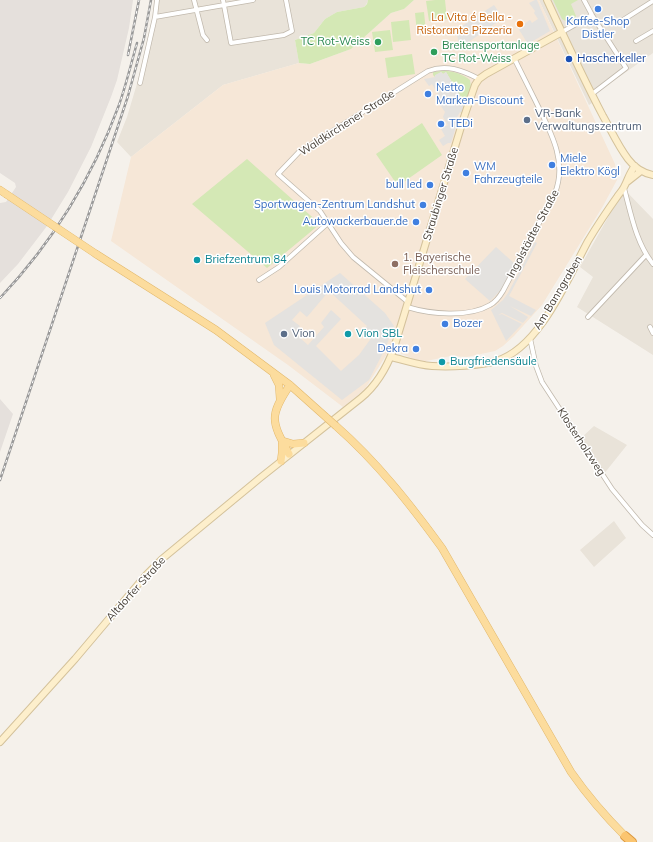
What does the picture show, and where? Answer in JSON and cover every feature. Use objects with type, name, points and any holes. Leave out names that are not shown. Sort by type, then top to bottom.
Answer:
[{"type":"highway","points":[[626,839],[632,842]]},
{"type":"main road","points":[[546,0],[593,97],[617,142],[628,159],[635,166],[641,171],[653,175]]},
{"type":"main road","points":[[479,79],[562,32]]},
{"type":"main road","name":"Straubinger Straße","points":[[290,454],[369,392],[378,380],[391,357],[464,117],[479,79]]},
{"type":"main road","name":"Am Banngraben","points":[[628,159],[628,168],[630,172]]},
{"type":"main road","name":"Am Banngraben","points":[[391,357],[432,366],[482,364],[505,358],[513,353],[530,338],[544,320],[568,280],[589,240],[625,185],[630,172],[635,166]]},
{"type":"main road","name":"Am Banngraben","points":[[625,185],[641,171]]},
{"type":"main road","points":[[3,192],[96,254],[216,330],[290,385],[371,460],[417,514],[442,548],[571,772],[586,793],[626,839]]},
{"type":"main road","points":[[274,373],[279,385],[280,399]]},
{"type":"main road","points":[[290,385],[280,399],[275,415],[275,423],[290,454]]},
{"type":"main road","points":[[283,441],[293,444],[304,443]]},
{"type":"main road","points":[[281,461],[283,441]]},
{"type":"main road","name":"Altdorfer Straße","points":[[2,740],[75,659],[146,575],[158,563],[290,454]]},
{"type":"street","points":[[140,83],[155,17],[157,0]]},
{"type":"street","points":[[194,0],[204,35],[207,40]]},
{"type":"street","points":[[223,0],[231,43],[284,35],[292,31],[286,0]]},
{"type":"street","points":[[155,17],[253,0]]},
{"type":"street","points":[[584,0],[626,68],[593,97]]},
{"type":"street","points":[[623,20],[653,1]]},
{"type":"street","points":[[562,32],[592,15]]},
{"type":"street","points":[[636,41],[653,30]]},
{"type":"street","name":"Ingolstädter Straße","points":[[407,305],[431,312],[465,312],[479,310],[492,304],[503,291],[555,193],[559,179],[560,163],[558,154],[546,122],[514,58]]},
{"type":"street","name":"Waldkirchener Straße","points":[[407,305],[353,257],[341,243],[320,211],[278,174],[300,152],[428,71],[438,68],[455,68],[479,79]]},
{"type":"street","points":[[625,185],[632,221],[646,255],[653,264]]},
{"type":"street","points":[[259,280],[280,268],[328,223]]},
{"type":"street","points":[[588,317],[646,255]]},
{"type":"street","points":[[650,327],[653,333]]},
{"type":"street","name":"Klosterholzweg","points":[[530,338],[536,366],[542,382],[612,489],[642,525],[653,535]]},
{"type":"shaded area","points":[[0,0],[133,0],[129,28],[117,80],[91,147],[68,192],[47,226],[18,264],[0,283],[0,203],[6,202],[16,187],[15,183],[0,173]]},
{"type":"shaded area","points":[[155,0],[368,0],[364,7],[337,12],[325,19],[314,33],[295,40],[299,63],[223,85],[131,157],[117,142],[127,117],[142,67]]},
{"type":"shaded area","points":[[414,0],[539,0],[615,164],[617,180],[603,206],[542,305],[503,346],[495,351],[467,357],[451,356],[421,362],[390,349],[365,389],[343,407],[288,365],[111,241],[131,157],[223,85],[299,63],[310,64],[351,49],[391,13],[404,9]]},
{"type":"shaded area","points":[[537,0],[550,31],[528,44],[518,28],[530,20],[532,23],[538,19],[534,13],[535,11],[529,3]]},
{"type":"shaded area","points":[[539,0],[653,0],[653,53],[597,92],[595,95],[598,99],[589,105]]},
{"type":"shaded area","points":[[494,5],[503,18],[460,48],[456,30]]},
{"type":"shaded area","points":[[441,72],[443,74],[446,72],[464,102],[462,104],[464,105],[462,112],[460,112],[456,119],[458,120],[451,143],[443,146],[439,140],[445,136],[441,129],[448,125],[443,117],[445,112],[434,96],[438,94],[432,84],[429,86],[424,79],[435,77],[435,75]]},
{"type":"shaded area","points":[[624,189],[653,219],[653,355],[577,307],[593,277],[580,267]]},
{"type":"shaded area","points":[[535,242],[537,243],[509,296],[536,310],[531,316],[510,306],[528,317],[523,323],[502,313],[498,315],[502,314],[522,324],[506,341],[491,310],[503,300],[508,293]]},
{"type":"shaded area","points":[[496,247],[515,264],[502,289],[490,301],[465,279]]},
{"type":"shaded area","name":"Vion","points":[[340,273],[385,313],[394,326],[385,349],[369,380],[342,400],[274,345],[265,323]],"holes":[[[329,291],[367,326],[364,330],[372,337],[359,355],[341,371],[316,346],[341,319],[331,310],[321,323],[324,327],[308,345],[300,338],[296,331],[300,326],[292,320],[300,311],[307,317]]]},
{"type":"shaded area","points":[[0,399],[13,414],[0,452]]},
{"type":"shaded area","points":[[594,426],[627,445],[603,475],[581,438]]},
{"type":"shaded area","points":[[614,521],[626,538],[594,567],[580,550]]},
{"type":"green space","points":[[368,0],[414,0],[404,9],[391,13],[351,49],[310,64],[299,63],[295,40],[314,33],[325,19],[337,12],[364,7]]},
{"type":"green space","points":[[445,0],[447,19],[429,21],[426,1]]},
{"type":"green space","points":[[553,0],[578,0],[571,4],[576,16],[574,20],[567,22],[562,19]]},
{"type":"green space","points":[[424,12],[426,32],[417,33],[415,13]]},
{"type":"green space","points":[[409,20],[411,40],[393,42],[391,22]]},
{"type":"green space","points":[[390,30],[393,50],[375,52],[372,32]]},
{"type":"green space","points":[[412,54],[415,74],[388,78],[385,58]]},
{"type":"green space","points":[[441,71],[456,73],[470,80],[471,87],[462,113],[460,112],[462,112],[462,104],[464,102],[446,72],[443,74],[441,72],[435,77],[433,75],[433,72]]},
{"type":"green space","points":[[422,123],[442,155],[398,186],[376,154]]},
{"type":"green space","points":[[247,159],[320,224],[267,268],[192,204]]},
{"type":"railway","points":[[128,55],[139,0]]},
{"type":"railway","points":[[0,480],[128,96],[144,38],[151,0]]},
{"type":"railway","points":[[0,298],[37,255],[84,183],[109,131],[119,105],[137,43]]},
{"type":"place","name":"Kaffee-Shop Distler","points":[[598,9]]},
{"type":"place","name":"La Vita é Bella - Ristorante Pizzeria","points":[[520,24]]},
{"type":"place","name":"TC Rot-Weiss","points":[[378,42]]},
{"type":"place","name":"Breitensportanlage TC Rot-Weiss","points":[[434,52]]},
{"type":"place","name":"Hascherkeller","points":[[569,59]]},
{"type":"place","name":"Netto Marken-Discount","points":[[428,94]]},
{"type":"place","name":"VR-Bank Verwaltungszentrum","points":[[527,120]]},
{"type":"place","name":"TEDi","points":[[441,124]]},
{"type":"place","name":"Miele Elektro Kögl","points":[[552,165]]},
{"type":"place","name":"WM Fahrzeugteile","points":[[466,173]]},
{"type":"place","name":"bull led","points":[[430,185]]},
{"type":"place","name":"Sportwagen-Zentrum Landshut","points":[[423,205]]},
{"type":"place","name":"Autowackerbauer.de","points":[[416,222]]},
{"type":"place","name":"Briefzentrum 84","points":[[197,260]]},
{"type":"place","name":"1. Bayerische Fleischerschule","points":[[395,264]]},
{"type":"place","name":"Louis Motorrad Landshut","points":[[429,290]]},
{"type":"place","name":"Bozer","points":[[445,324]]},
{"type":"place","name":"Vion","points":[[284,334]]},
{"type":"place","name":"Vion SBL","points":[[348,334]]},
{"type":"place","name":"Dekra","points":[[416,349]]},
{"type":"place","name":"Burgfriedensäule","points":[[442,362]]}]
